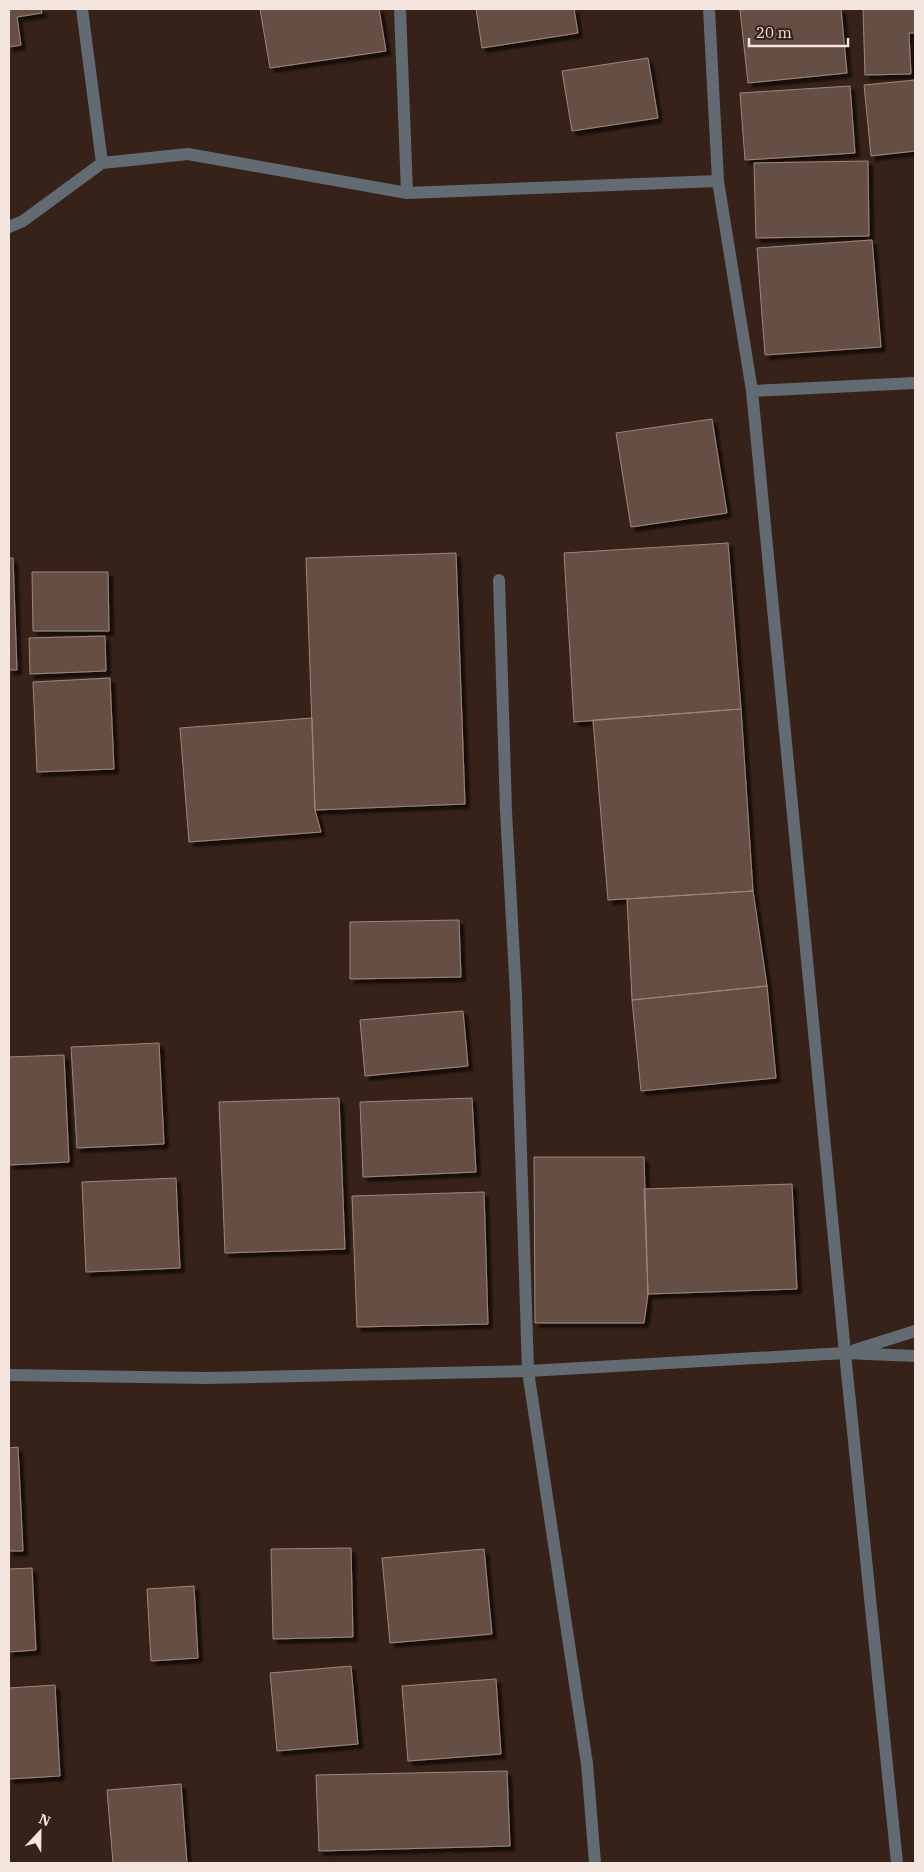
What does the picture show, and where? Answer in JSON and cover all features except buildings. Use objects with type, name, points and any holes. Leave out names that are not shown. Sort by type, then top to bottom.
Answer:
[{"type":"street","points":[[82,9],[102,163]]},
{"type":"street","points":[[400,9],[408,193]]},
{"type":"street","points":[[709,9],[718,181],[752,391],[845,1353],[897,1863]]},
{"type":"street","points":[[9,227],[23,221],[102,163],[188,154],[408,193],[718,181]]},
{"type":"street","points":[[752,391],[915,383]]},
{"type":"street","points":[[499,580],[528,1370],[586,1764],[595,1863]]},
{"type":"street","points":[[845,1353],[915,1331]]},
{"type":"street","points":[[9,1375],[207,1378],[528,1370],[845,1353],[915,1356]]}]
